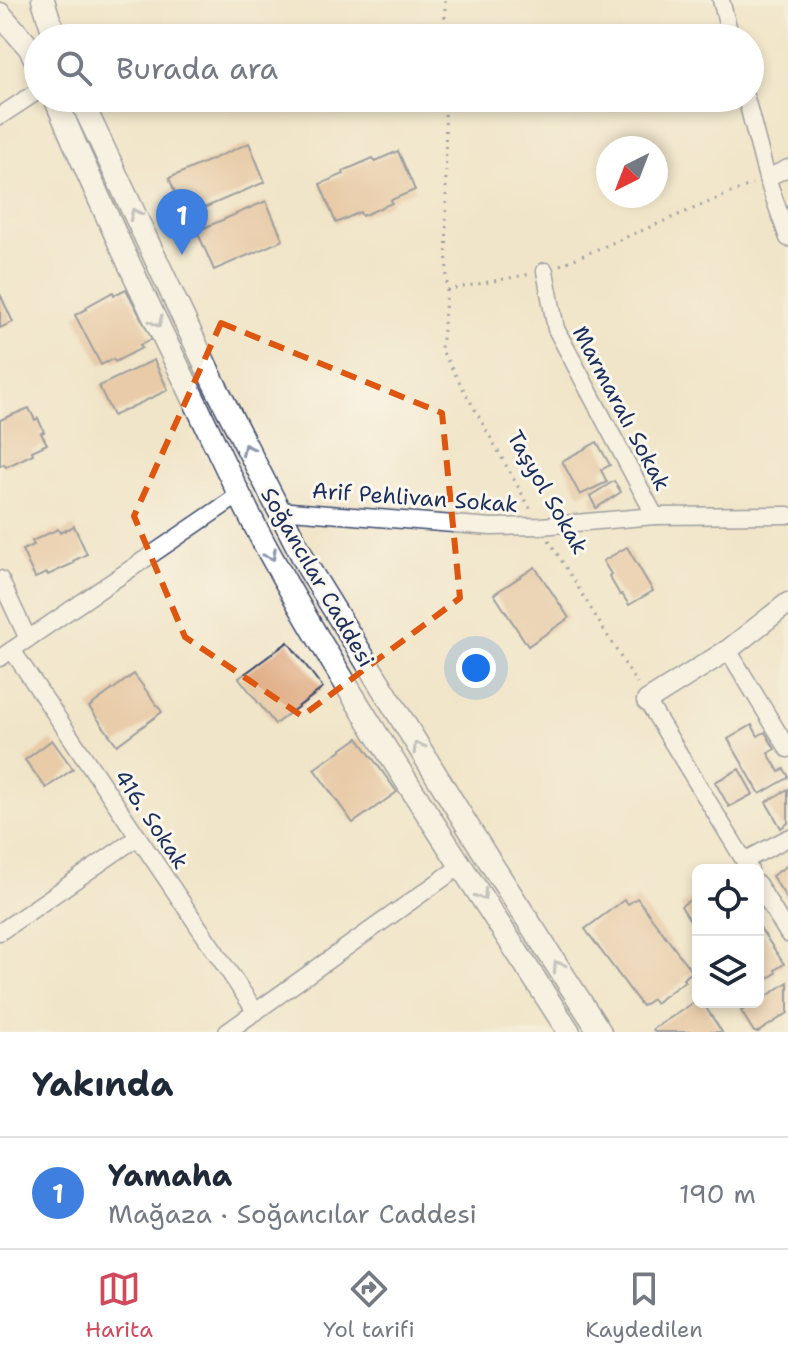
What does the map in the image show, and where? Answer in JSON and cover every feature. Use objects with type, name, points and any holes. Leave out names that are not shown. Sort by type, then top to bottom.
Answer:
[{"type":"main road","points":[[43,0],[51,24]]},
{"type":"main road","points":[[0,14],[24,41]]},
{"type":"main road","name":"Soğancılar Caddesi","points":[[61,112],[88,176],[239,495],[302,610],[374,729],[569,1032]]},
{"type":"main road","name":"Soğancılar Caddesi","points":[[87,112],[214,383],[278,510],[342,624],[600,1032]]},
{"type":"street","points":[[721,0],[727,24]]},
{"type":"street","points":[[0,116],[24,100]]},
{"type":"street","points":[[750,112],[767,178],[788,238]]},
{"type":"street","points":[[767,178],[788,168]]},
{"type":"street","name":"Marmaralı Sokak","points":[[545,271],[556,329],[655,516]]},
{"type":"street","points":[[6,654],[239,495]]},
{"type":"street","name":"Arif Pehlivan Sokak","points":[[278,510],[491,527],[655,516],[788,515]]},
{"type":"street","points":[[0,579],[28,639]]},
{"type":"street","points":[[746,864],[647,701],[728,650],[788,603]]},
{"type":"street","points":[[728,650],[788,749]]},
{"type":"street","name":"416. Sokak","points":[[6,654],[138,837],[256,1012]]},
{"type":"street","points":[[0,932],[138,837]]},
{"type":"street","points":[[749,864],[788,838]]},
{"type":"street","points":[[227,1032],[462,865]]},
{"type":"street","points":[[764,894],[788,934]]},
{"type":"path","points":[[445,0],[445,24]]},
{"type":"path","name":"Taşyol Sokak","points":[[445,112],[447,290],[441,349],[541,526],[647,701]]},
{"type":"path","points":[[447,290],[545,271],[767,178]]},
{"type":"highlighted area","points":[[221,323],[442,413],[460,598],[302,716],[185,637],[134,516]]},
{"type":"building","points":[[249,143],[265,182],[185,216],[169,178]]},
{"type":"building","points":[[398,151],[415,190],[362,216],[360,212],[336,223],[320,184],[373,158],[375,161]]},
{"type":"building","points":[[266,201],[283,240],[214,270],[197,231]]},
{"type":"building","points":[[126,289],[152,339],[115,362],[113,359],[101,365],[75,315],[113,292],[114,295]]},
{"type":"building","points":[[0,294],[13,322],[0,328]]},
{"type":"building","points":[[154,360],[168,390],[113,416],[99,386]]},
{"type":"building","points":[[29,408],[35,420],[38,418],[47,444],[6,467],[4,464],[0,466],[0,420]]},
{"type":"building","points":[[597,442],[610,465],[601,470],[607,482],[580,495],[562,461]]},
{"type":"building","points":[[614,481],[621,492],[596,508],[590,496]]},
{"type":"building","points":[[74,526],[87,554],[48,575],[35,578],[22,550],[34,545],[32,541],[58,529],[60,533]]},
{"type":"building","points":[[627,547],[653,591],[629,605],[620,595],[603,561]]},
{"type":"building","points":[[535,567],[569,618],[528,646],[494,594]]},
{"type":"building","points":[[288,642],[323,688],[275,724],[239,678]]},
{"type":"building","points":[[134,674],[162,712],[117,745],[89,707]]},
{"type":"building","points":[[752,725],[758,736],[765,732],[775,749],[768,753],[779,772],[784,769],[788,775],[788,778],[760,794],[728,739]]},
{"type":"building","points":[[358,738],[397,792],[353,823],[314,769]]},
{"type":"building","points":[[52,740],[73,769],[46,788],[25,760]]},
{"type":"building","points":[[739,769],[753,794],[729,807],[715,782]]},
{"type":"building","points":[[788,789],[788,823],[781,828],[766,802]]},
{"type":"building","points":[[788,865],[788,900],[772,876]]},
{"type":"building","points":[[637,898],[692,972],[683,979],[685,981],[655,1003],[652,999],[642,1006],[585,929],[624,900],[628,904]]},
{"type":"building","points":[[692,899],[692,923],[681,906]]},
{"type":"building","points":[[764,934],[784,964],[775,970],[776,973],[764,981]]},
{"type":"building","points":[[788,982],[788,1013],[754,1032],[741,1011],[764,1008],[764,998]]},
{"type":"building","points":[[692,1004],[692,1008],[706,1008],[722,1032],[655,1032],[653,1029]]},
{"type":"place","name":"Yamaha","points":[[182,255]]}]
